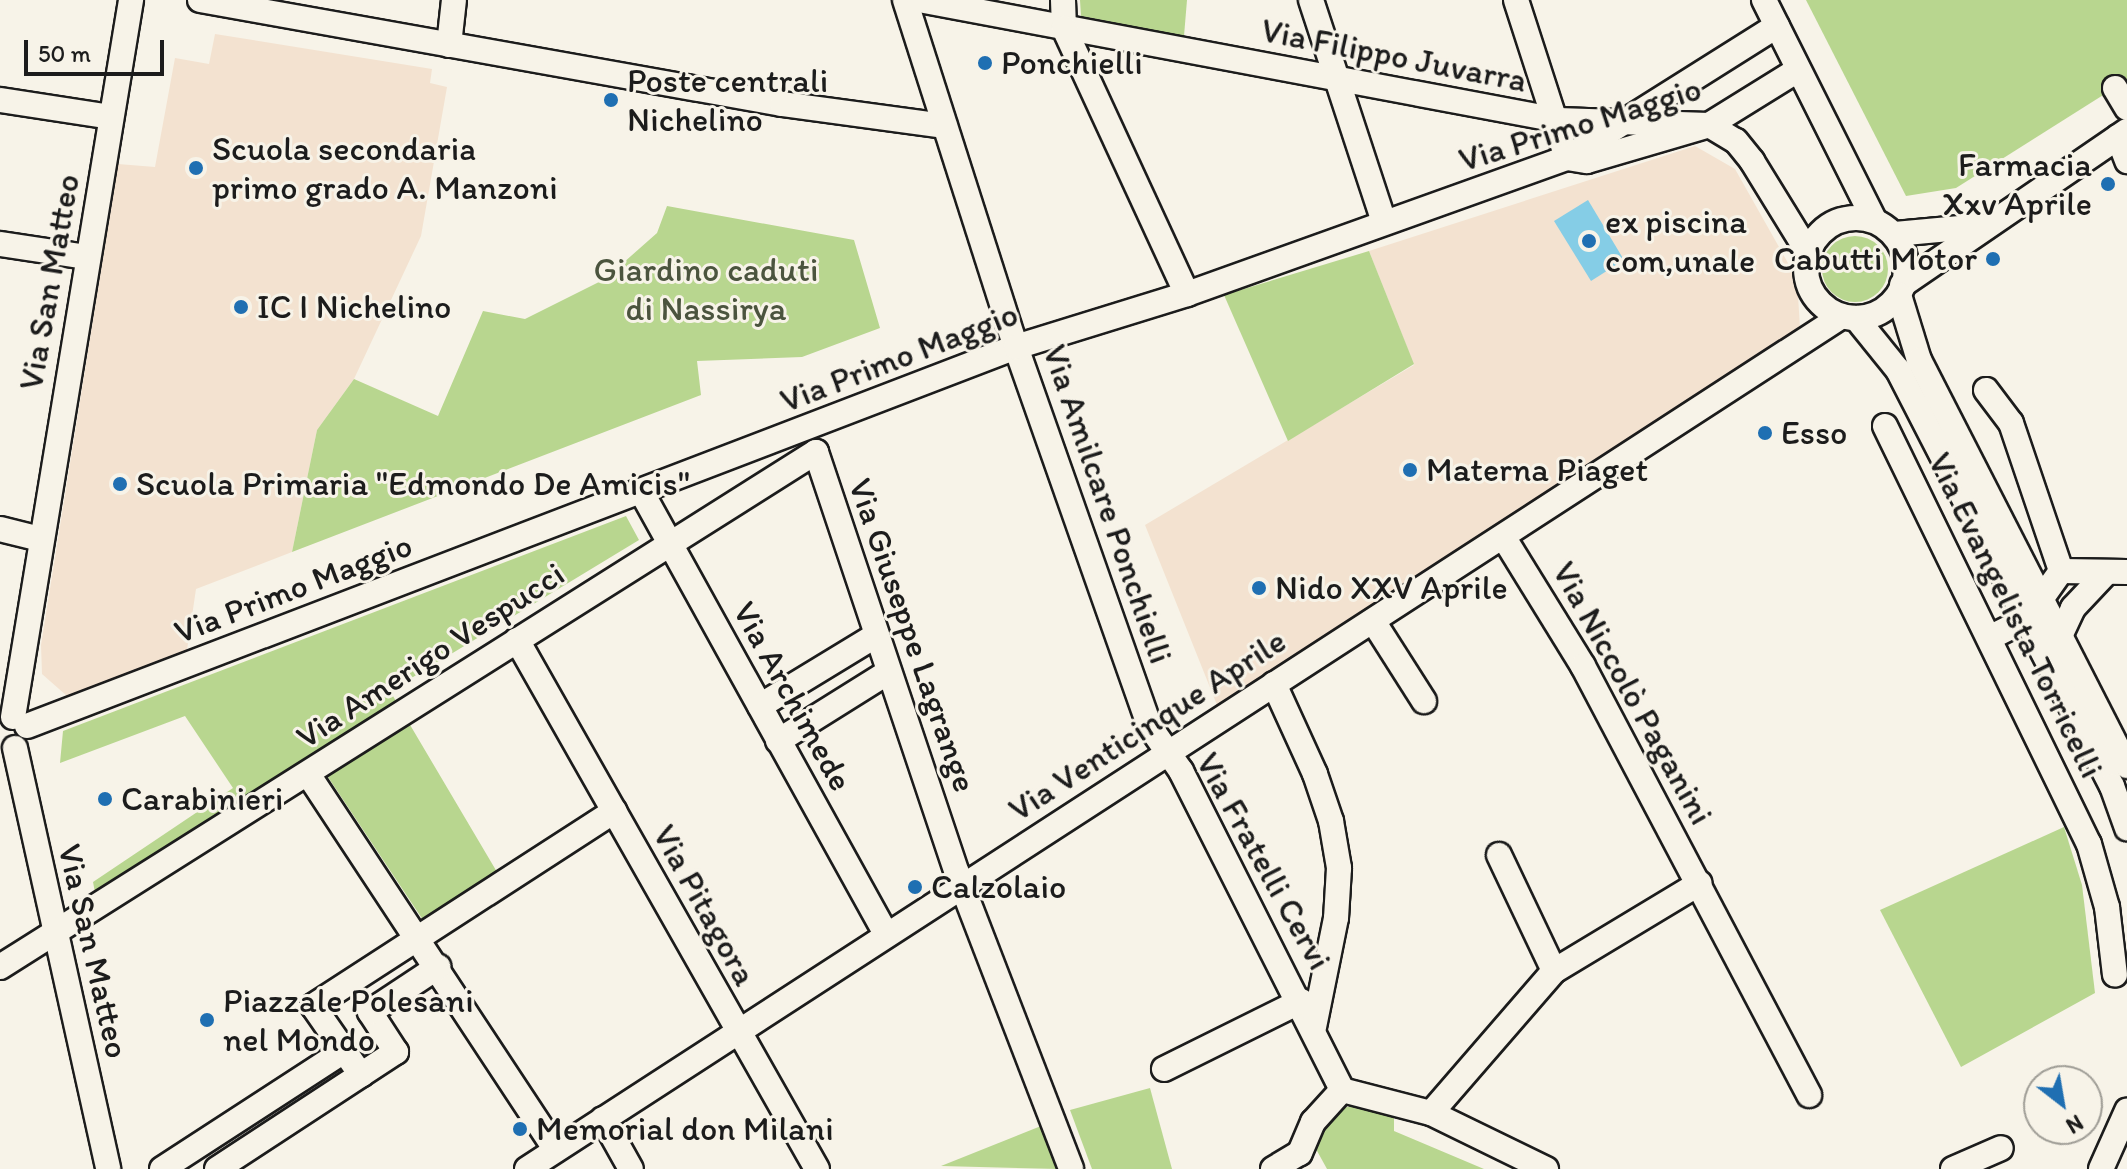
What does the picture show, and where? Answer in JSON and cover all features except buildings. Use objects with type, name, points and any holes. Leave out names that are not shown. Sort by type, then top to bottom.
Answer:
[{"type":"street","name":"Via San Matteo","points":[[108,1169],[11,731],[40,539],[131,0]]},
{"type":"street","points":[[200,0],[793,106],[945,126]]},
{"type":"street","points":[[449,45],[454,0]]},
{"type":"street","name":"Via Amilcare Ponchielli","points":[[905,0],[1016,347],[1150,727],[1165,754]]},
{"type":"street","name":"Via Filippo Juvarra","points":[[919,0],[1558,120],[1622,125],[1709,125]]},
{"type":"street","points":[[1063,0],[1064,28],[1187,294]]},
{"type":"street","points":[[1311,0],[1384,222]]},
{"type":"street","points":[[1516,0],[1558,120],[1567,158],[1777,26]]},
{"type":"street","points":[[1764,0],[1796,71],[1874,220],[1895,234],[1906,256],[1901,290]]},
{"type":"street","name":"Via Primo Maggio","points":[[11,731],[1016,347],[1187,294],[1567,158],[1587,161],[1709,125],[1796,71]]},
{"type":"street","points":[[0,100],[111,117]]},
{"type":"street","points":[[1709,125],[1736,141],[1752,161],[1808,252]]},
{"type":"street","points":[[1814,296],[1849,317],[1881,312],[1901,290],[1956,252],[1982,226],[2123,134],[2127,161]]},
{"type":"street","points":[[1804,339],[1814,296],[1806,275],[1808,252],[1823,230],[1847,218],[1874,220]]},
{"type":"street","points":[[1895,234],[1982,226]]},
{"type":"street","points":[[0,244],[87,257]]},
{"type":"street","name":"Via Evangelista Torricelli","points":[[1901,290],[1919,360],[2127,766]]},
{"type":"street","name":"Via Evangelista Torricelli","points":[[1849,317],[1898,370],[2112,786],[2127,828]]},
{"type":"street","name":"Via Venticinque Aprile","points":[[527,1169],[886,934],[1504,538],[1804,339],[1849,317]]},
{"type":"street","points":[[1986,390],[2011,423],[2073,608]]},
{"type":"street","name":"Via Evangelista Torricelli","points":[[1885,426],[2089,844],[2107,907],[2115,975]]},
{"type":"street","name":"Via Amerigo Vespucci","points":[[0,967],[816,452]]},
{"type":"street","name":"Via Giuseppe Lagrange","points":[[816,452],[887,673],[962,885],[1071,1169]]},
{"type":"street","name":"Via Archimede","points":[[641,491],[886,934]]},
{"type":"street","points":[[0,529],[40,539]]},
{"type":"street","name":"Via Niccolò Paganini","points":[[1504,538],[1583,666],[1809,1095]]},
{"type":"street","points":[[2026,564],[2062,571],[2116,574]]},
{"type":"street","points":[[1989,638],[2027,619],[2062,571]]},
{"type":"street","points":[[2061,634],[2073,608],[2116,574]]},
{"type":"street","points":[[1373,621],[1424,701]]},
{"type":"street","points":[[760,706],[875,636]]},
{"type":"street","name":"Via Pitagora","points":[[517,640],[817,1169]]},
{"type":"street","points":[[778,741],[887,673]]},
{"type":"street","points":[[1274,684],[1319,786],[1339,868],[1336,918],[1314,1027]]},
{"type":"street","name":"Via Fratelli Cervi","points":[[1165,754],[1181,771],[1301,1001],[1342,1090]]},
{"type":"street","points":[[308,774],[419,937],[556,1150]]},
{"type":"street","name":"Via Pitagora","points":[[344,1051],[313,1006],[614,811]]},
{"type":"street","points":[[1499,855],[1554,971]]},
{"type":"street","points":[[1431,1113],[1554,971],[1700,883]]},
{"type":"street","points":[[217,1169],[396,1052],[370,1012],[438,967]]},
{"type":"street","name":"Via Fratelli Cervi","points":[[1164,1069],[1301,1001]]},
{"type":"street","points":[[162,1169],[344,1051],[361,1075]]},
{"type":"street","points":[[1273,1169],[1304,1161],[1313,1122],[1342,1090],[1431,1113],[1541,1165]]},
{"type":"street","points":[[2101,1169],[2127,1111]]},
{"type":"street","points":[[603,1119],[631,1169]]},
{"type":"street","points":[[1953,1169],[2001,1148]]},
{"type":"shaded area","name":"IC I Nichelino","points":[[215,34],[432,69],[430,83],[447,87],[421,236],[354,379],[317,430],[292,552],[196,589],[187,650],[67,696],[42,674],[41,645],[118,164],[155,167],[175,58],[209,64]]},
{"type":"shaded area","points":[[1695,146],[1735,169],[1797,279],[1800,328],[1217,705],[1145,525],[1414,365],[1369,251]]},
{"type":"green space","points":[[1080,0],[1187,0],[1184,36],[1081,16]]},
{"type":"green space","points":[[1806,0],[2127,0],[2127,80],[1956,188],[1906,196]]},
{"type":"green space","name":"Giardino caduti di Nassirya","points":[[667,206],[854,240],[880,328],[802,357],[697,361],[701,395],[292,552],[317,430],[354,379],[438,416],[483,311],[525,319],[605,279],[657,233]]},
{"type":"green space","points":[[1855,236],[1868,239],[1878,246],[1885,256],[1888,269],[1885,282],[1878,292],[1868,299],[1855,302],[1842,299],[1832,292],[1825,282],[1822,269],[1825,256],[1832,246],[1842,239]]},
{"type":"green space","points":[[1369,251],[1414,364],[1288,441],[1224,295]]},
{"type":"green space","points":[[626,516],[639,540],[390,691],[497,872],[423,920],[314,756],[97,903],[93,882],[233,788],[185,716],[60,763],[63,731]]},
{"type":"green space","points":[[2064,827],[2082,885],[2095,993],[1961,1067],[1880,910]]},
{"type":"green space","points":[[1150,1088],[1172,1169],[1092,1169],[1070,1110]]},
{"type":"green space","points":[[1364,1103],[1394,1109],[1394,1131],[1484,1169],[1327,1169],[1311,1140],[1339,1109]]},
{"type":"green space","points":[[1041,1126],[1058,1169],[941,1166]]},
{"type":"water","name":"ex piscina com,unale","points":[[1588,200],[1624,260],[1591,281],[1554,221]]},
{"type":"place","name":"Ponchielli","points":[[985,63]]},
{"type":"place","name":"Poste centrali Nichelino","points":[[611,100]]},
{"type":"place","name":"Scuola secondaria primo grado A. Manzoni","points":[[196,168]]},
{"type":"place","name":"Farmacia Xxv Aprile","points":[[2108,184]]},
{"type":"place","name":"ex piscina com,unale","points":[[1589,241]]},
{"type":"place","name":"Cabutti Motor","points":[[1993,259]]},
{"type":"place","name":"IC I Nichelino","points":[[241,307]]},
{"type":"place","name":"Esso","points":[[1765,433]]},
{"type":"place","name":"Materna Piaget","points":[[1410,470]]},
{"type":"place","name":"Scuola Primaria \"Edmondo De Amicis\"","points":[[120,484]]},
{"type":"place","name":"Nido XXV Aprile","points":[[1259,588]]},
{"type":"place","name":"Carabinieri","points":[[105,799]]},
{"type":"place","name":"Calzolaio","points":[[915,887]]},
{"type":"place","name":"Piazzale Polesani nel Mondo","points":[[207,1020]]},
{"type":"place","name":"Memorial don Milani","points":[[520,1129]]}]
